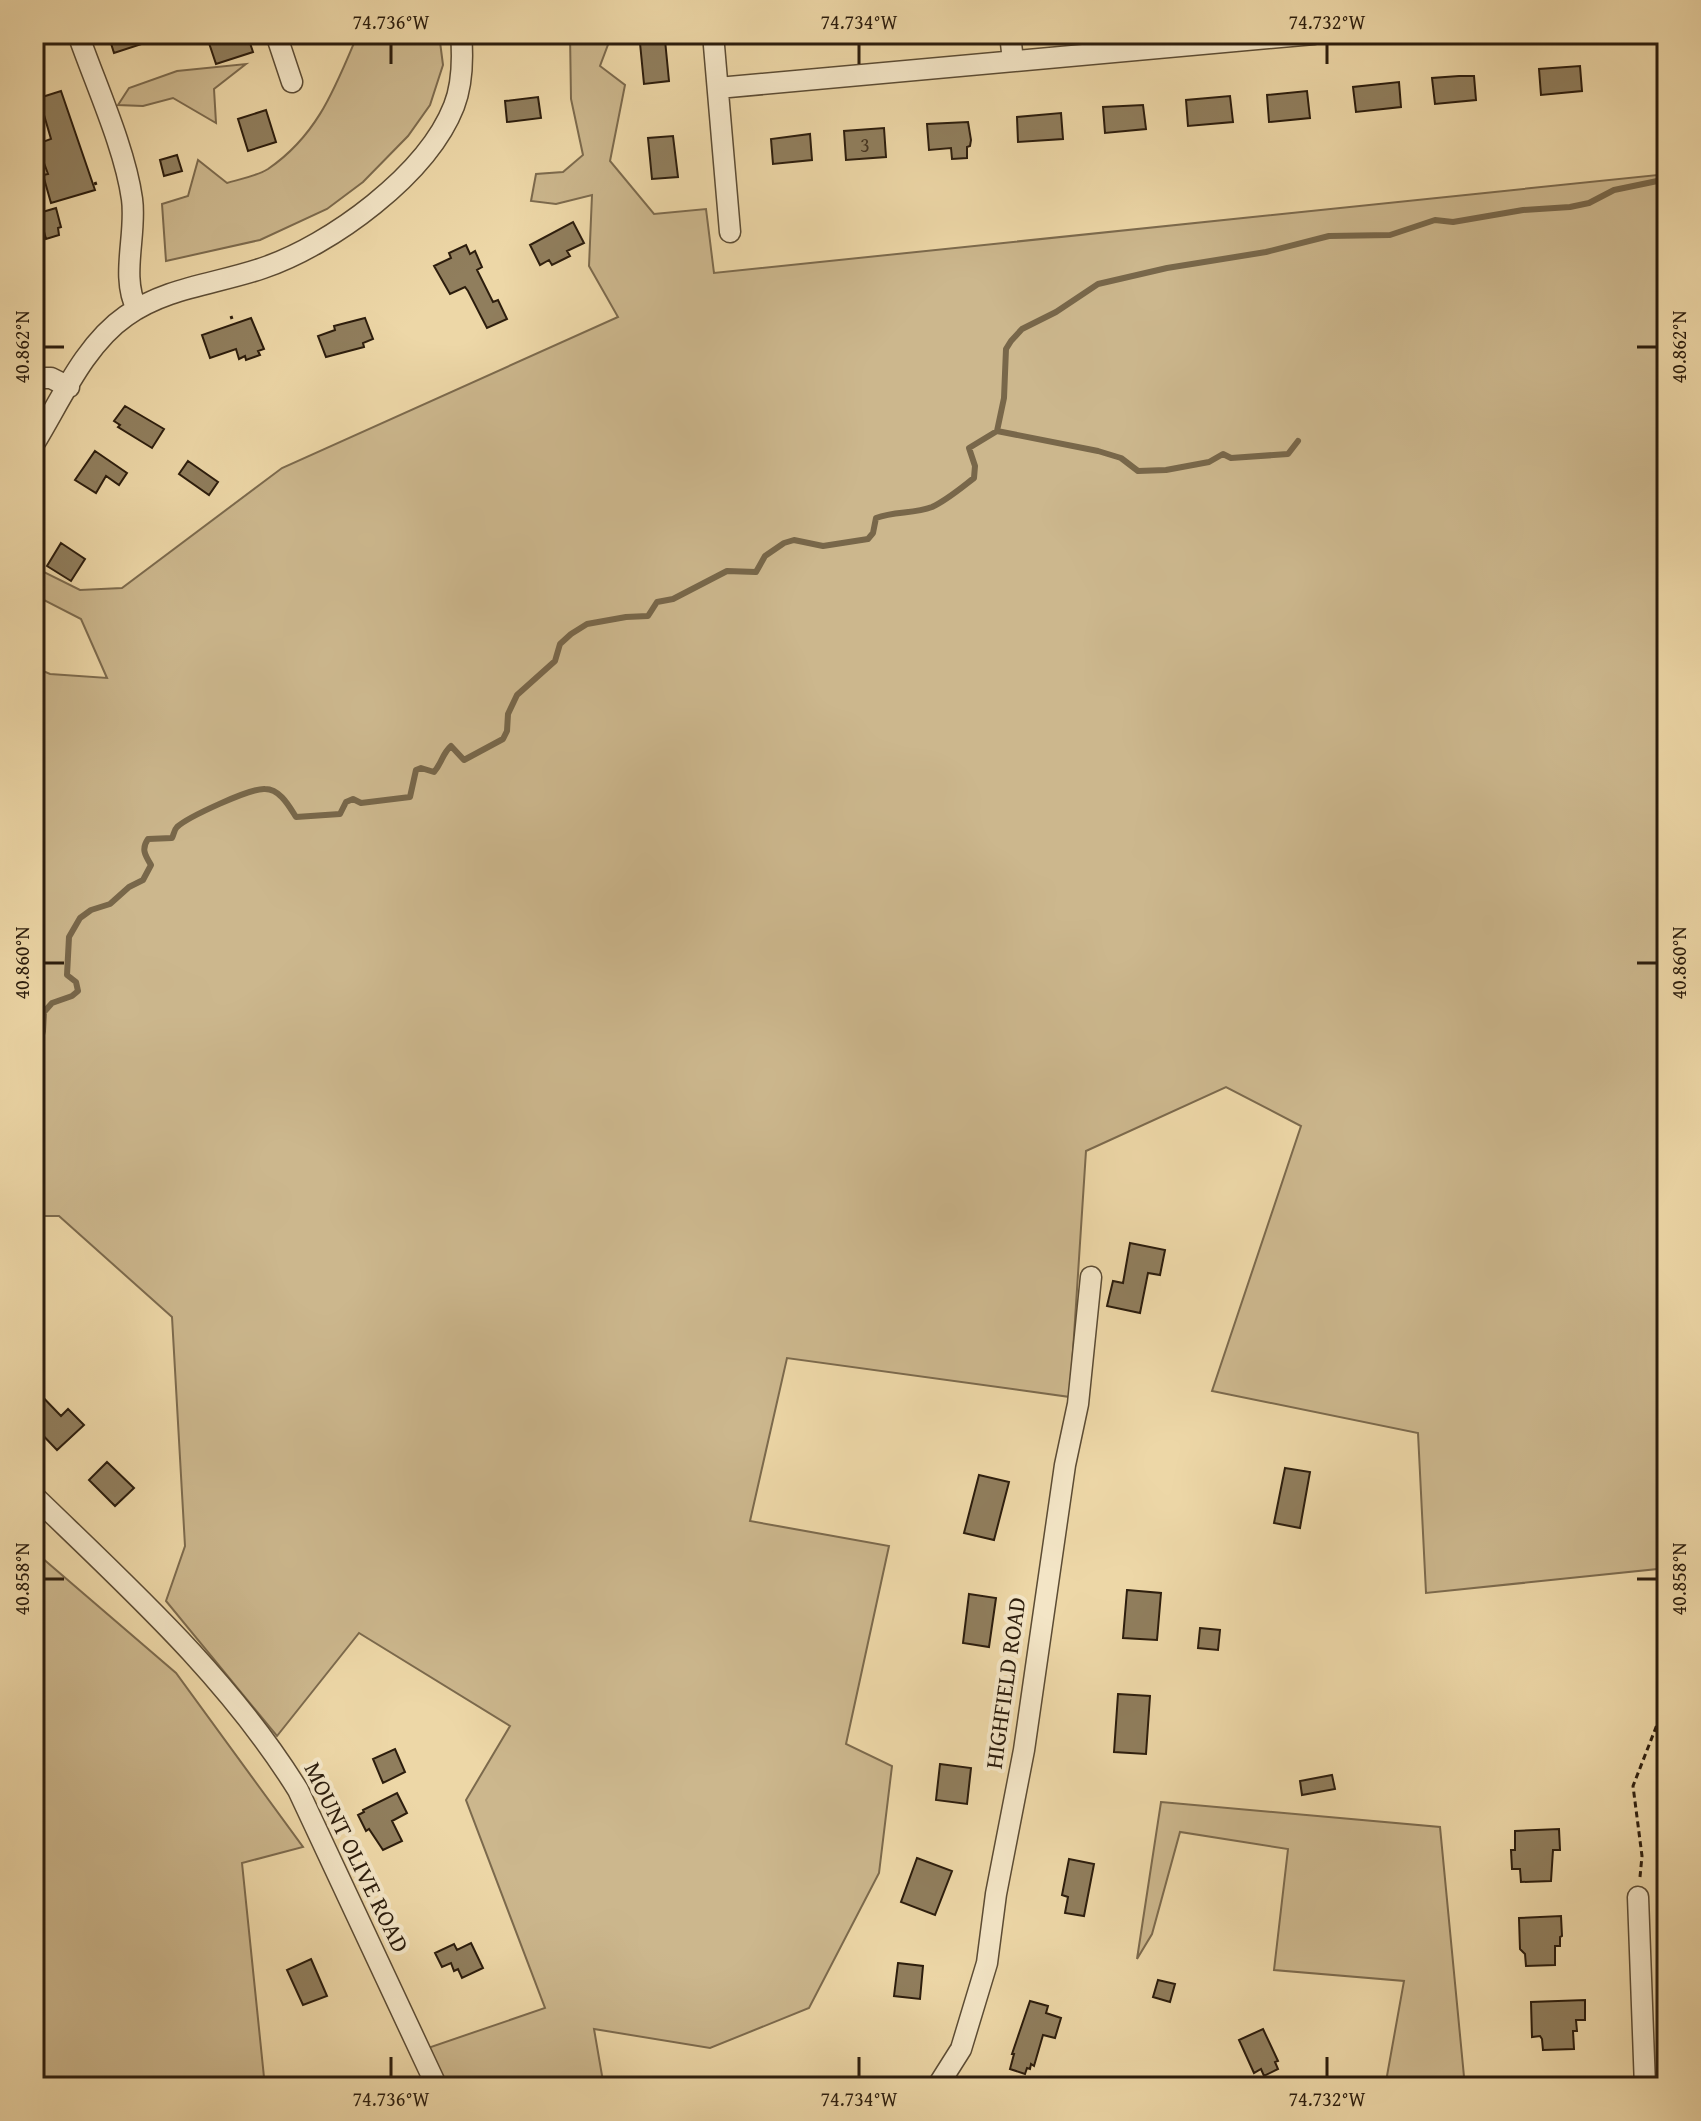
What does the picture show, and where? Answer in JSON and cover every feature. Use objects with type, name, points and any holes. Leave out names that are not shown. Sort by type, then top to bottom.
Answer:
[{"type":"street","points":[[78,34],[127,178],[133,220],[130,285],[137,309]]},
{"type":"street","points":[[276,34],[292,82]]},
{"type":"street","points":[[34,444],[102,337],[137,309],[164,296],[261,269],[332,235],[374,203],[416,163],[450,115],[462,75],[461,34]]},
{"type":"street","points":[[713,34],[730,232]]},
{"type":"street","points":[[1010,34],[1013,61]]},
{"type":"street","points":[[718,88],[1314,34]]},
{"type":"street","points":[[34,378],[51,378],[69,387]]},
{"type":"street","name":"HIGHFIELD ROAD","points":[[937,2087],[961,2049],[987,1963],[996,1894],[1024,1750],[1065,1465],[1078,1404],[1091,1277]]},
{"type":"street","name":"MOUNT OLIVE ROAD","points":[[34,1496],[188,1648],[253,1722],[273,1750],[298,1790],[437,2087]]},
{"type":"street","points":[[1638,1897],[1645,2087]]},
{"type":"path","points":[[1638,1897],[1642,1856],[1633,1786],[1660,1717],[1667,1686]]},
{"type":"shaded area","points":[[355,34],[439,34],[443,65],[430,105],[408,136],[363,182],[327,209],[260,240],[166,261],[162,204],[188,196],[198,160],[227,183],[264,171],[284,156],[321,113],[354,43]]},
{"type":"shaded area","points":[[570,34],[612,34],[600,66],[625,85],[610,161],[654,214],[706,209],[714,273],[1667,174],[1667,1568],[1426,1593],[1418,1433],[1212,1391],[1301,1126],[1226,1087],[1086,1151],[1070,1397],[787,1358],[750,1521],[889,1546],[846,1744],[892,1766],[879,1873],[809,2008],[710,2048],[594,2029],[604,2087],[440,2087],[422,2050],[545,2008],[466,1800],[510,1726],[359,1633],[277,1736],[166,1601],[185,1546],[172,1317],[59,1216],[34,1216],[34,667],[50,674],[107,678],[81,619],[34,595],[34,567],[80,590],[122,588],[282,468],[618,317],[589,266],[592,195],[556,204],[531,201],[536,174],[563,172],[583,155],[571,99]]},
{"type":"shaded area","points":[[246,64],[214,89],[216,123],[173,98],[143,106],[118,105],[129,88],[177,71]]},
{"type":"shaded area","points":[[34,1551],[176,1673],[303,1847],[242,1863],[265,2087],[34,2087]]},
{"type":"shaded area","points":[[1161,1802],[1440,1827],[1465,2087],[1385,2087],[1404,1981],[1274,1970],[1288,1849],[1180,1832],[1152,1934],[1137,1959]]},
{"type":"building","points":[[108,34],[163,34],[163,37],[114,53]]},
{"type":"building","points":[[206,34],[247,34],[253,52],[216,64]]},
{"type":"building","points":[[665,40],[669,81],[644,84],[640,43]]},
{"type":"building","points":[[1580,66],[1582,91],[1541,95],[1539,69]]},
{"type":"building","points":[[1474,76],[1476,100],[1435,104],[1432,78]]},
{"type":"building","points":[[1399,82],[1401,107],[1356,112],[1353,87]]},
{"type":"building","points":[[61,91],[95,190],[51,203],[43,175],[48,174],[37,144],[51,139],[39,98]]},
{"type":"building","points":[[1307,91],[1310,118],[1269,122],[1267,95]]},
{"type":"building","points":[[1230,96],[1233,122],[1188,126],[1186,100]]},
{"type":"building","points":[[538,97],[541,118],[507,122],[505,101]]},
{"type":"building","points":[[1143,105],[1146,129],[1105,133],[1103,107]]},
{"type":"building","points":[[266,110],[276,142],[248,151],[238,119]]},
{"type":"building","points":[[1061,113],[1063,139],[1018,142],[1017,117]]},
{"type":"building","points":[[968,122],[971,140],[967,158],[952,159],[951,148],[929,150],[927,124]]},
{"type":"building","points":[[884,128],[886,157],[846,160],[844,131]]},
{"type":"building","points":[[810,134],[812,160],[773,164],[771,139]]},
{"type":"building","points":[[673,136],[678,177],[652,179],[648,138]]},
{"type":"building","points":[[177,155],[182,171],[164,176],[160,160]]},
{"type":"building","points":[[56,208],[61,227],[58,228],[59,235],[46,239],[39,213]]},
{"type":"building","points":[[573,222],[584,243],[567,251],[570,256],[552,265],[549,260],[540,265],[530,245]]},
{"type":"building","points":[[466,245],[470,254],[475,251],[482,267],[477,270],[493,302],[498,300],[507,319],[487,328],[465,287],[450,294],[434,266],[451,258],[449,253]]},
{"type":"building","points":[[251,318],[264,349],[258,351],[260,355],[239,359],[236,349],[210,358],[202,335]]},
{"type":"building","points":[[365,318],[373,339],[363,343],[364,347],[326,357],[318,336],[335,330],[334,326]]},
{"type":"building","points":[[125,406],[164,429],[152,448],[118,427],[120,425],[114,421]]},
{"type":"building","points":[[95,451],[127,473],[119,485],[106,476],[96,493],[75,480]]},
{"type":"building","points":[[188,461],[218,482],[209,495],[179,474]]},
{"type":"building","points":[[61,543],[85,559],[71,581],[47,566]]},
{"type":"building","points":[[1130,1243],[1165,1250],[1160,1275],[1148,1273],[1140,1313],[1107,1306],[1113,1281],[1123,1283]]},
{"type":"building","points":[[34,1388],[61,1416],[68,1409],[84,1425],[57,1450],[34,1426]]},
{"type":"building","points":[[107,1462],[134,1488],[115,1506],[89,1480]]},
{"type":"building","points":[[1285,1468],[1310,1472],[1300,1528],[1274,1523]]},
{"type":"building","points":[[979,1475],[1009,1482],[994,1540],[964,1533]]},
{"type":"building","points":[[1127,1590],[1161,1593],[1157,1640],[1123,1638]]},
{"type":"building","points":[[969,1594],[996,1598],[989,1647],[963,1643]]},
{"type":"building","points":[[1200,1628],[1220,1630],[1218,1650],[1198,1648]]},
{"type":"building","points":[[1118,1694],[1150,1696],[1146,1754],[1114,1752]]},
{"type":"building","points":[[395,1749],[405,1772],[383,1783],[373,1759]]},
{"type":"building","points":[[940,1764],[971,1768],[967,1804],[936,1800]]},
{"type":"building","points":[[1332,1775],[1335,1789],[1302,1795],[1300,1781]]},
{"type":"building","points":[[397,1793],[407,1813],[392,1821],[402,1841],[383,1850],[369,1829],[366,1831],[358,1815]]},
{"type":"building","points":[[1559,1829],[1560,1850],[1553,1850],[1551,1881],[1521,1882],[1520,1869],[1512,1869],[1511,1850],[1515,1850],[1515,1831]]},
{"type":"building","points":[[917,1858],[952,1871],[935,1915],[901,1902]]},
{"type":"building","points":[[1069,1859],[1094,1864],[1084,1916],[1065,1913],[1068,1897],[1062,1895]]},
{"type":"building","points":[[1561,1916],[1562,1936],[1560,1946],[1555,1946],[1555,1965],[1526,1966],[1525,1954],[1520,1949],[1519,1918]]},
{"type":"building","points":[[471,1943],[483,1968],[462,1978],[451,1963],[442,1967],[435,1953],[454,1944],[457,1950]]},
{"type":"building","points":[[311,1959],[327,1996],[303,2005],[287,1970]]},
{"type":"building","points":[[898,1963],[923,1966],[920,1999],[894,1996]]},
{"type":"building","points":[[1158,1980],[1175,1984],[1170,2002],[1153,1997]]},
{"type":"building","points":[[1585,2000],[1585,2020],[1576,2020],[1577,2031],[1573,2031],[1574,2049],[1543,2050],[1540,2036],[1532,2037],[1531,2002]]},
{"type":"building","points":[[1030,2001],[1048,2006],[1046,2013],[1061,2018],[1055,2038],[1043,2035],[1034,2066],[1031,2064],[1025,2074],[1010,2069]]},
{"type":"building","points":[[1263,2029],[1278,2061],[1275,2062],[1278,2069],[1264,2076],[1261,2069],[1254,2073],[1239,2040]]},
{"type":"waterway","points":[[34,1065],[43,1031],[44,1012],[52,1003],[78,991],[76,982],[67,975],[69,937],[80,918],[91,910],[110,904],[129,887],[143,880],[151,865],[145,852],[148,839],[172,838],[177,827],[193,817],[257,790],[275,792],[296,817],[340,814],[346,802],[353,799],[361,803],[410,797],[416,770],[421,768],[434,772],[451,746],[464,760],[503,739],[508,714],[517,695],[555,661],[560,644],[587,624],[648,616],[657,602],[673,599],[727,571],[756,572],[765,556],[784,543],[794,540],[823,546],[868,539],[873,533],[876,518],[938,504],[974,478],[975,466],[969,448],[997,431],[1004,398],[1006,349],[1011,341],[1022,329],[1056,312],[1098,284],[1167,268],[1266,252],[1329,236],[1390,235],[1435,220],[1453,222],[1523,210],[1570,207],[1589,203],[1614,190],[1667,179]]},
{"type":"waterway","points":[[997,431],[1098,451],[1121,458],[1138,471],[1166,470],[1209,462],[1223,454],[1231,458],[1288,454],[1298,441]]}]
